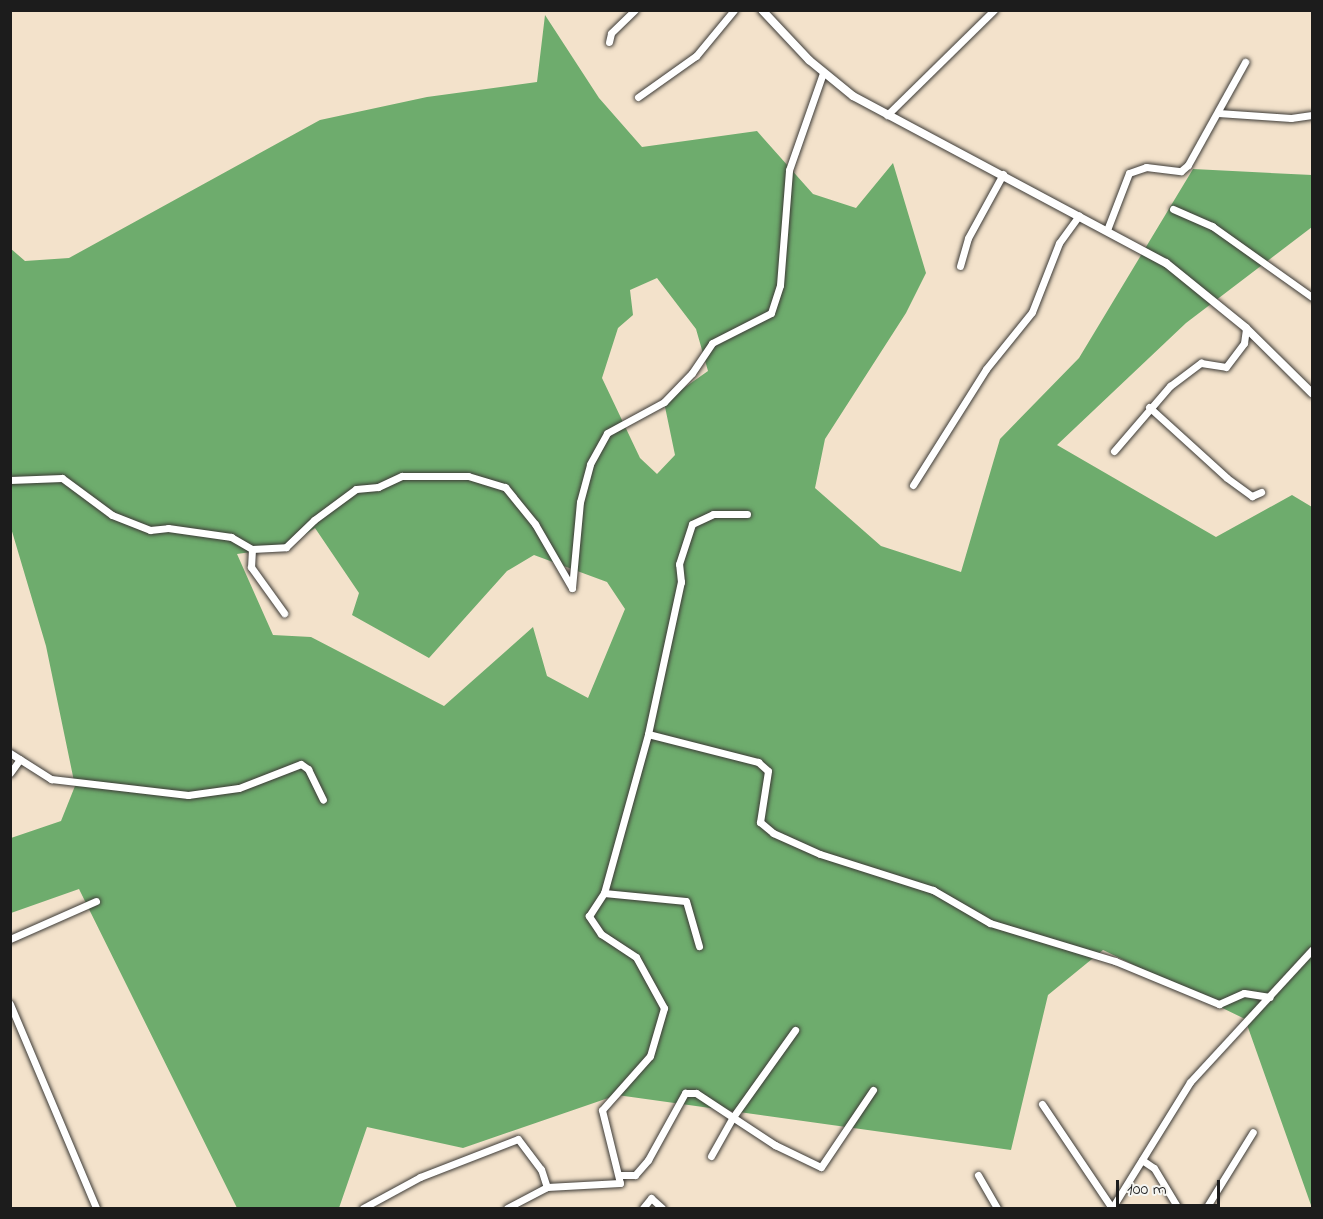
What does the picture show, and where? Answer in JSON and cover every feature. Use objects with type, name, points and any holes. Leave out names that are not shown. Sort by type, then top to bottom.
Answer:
[{"type":"street","points":[[609,42],[611,33],[635,10]]},
{"type":"street","points":[[638,98],[696,56],[734,10]]},
{"type":"street","points":[[762,10],[823,73],[887,115],[1003,174],[1166,263],[1246,328],[1312,393]]},
{"type":"street","points":[[887,115],[992,13],[982,10]]},
{"type":"street","points":[[1107,230],[1130,173],[1146,167],[1181,171],[1188,165],[1245,62]]},
{"type":"street","points":[[10,480],[62,478],[112,515],[150,530],[178,529],[231,537],[252,549],[286,547],[314,520],[356,489],[378,487],[402,476],[468,476],[505,487],[535,524],[572,588],[580,502],[590,464],[607,433],[664,402],[692,372],[712,343],[771,313],[780,285],[789,170],[823,73]]},
{"type":"street","points":[[1218,113],[1291,118],[1312,115]]},
{"type":"street","points":[[960,266],[968,238],[1003,174]]},
{"type":"street","points":[[1173,209],[1212,226],[1312,297]]},
{"type":"street","points":[[913,485],[992,360],[1032,312],[1059,243],[1079,215]]},
{"type":"street","points":[[1113,451],[1149,407],[1201,363],[1226,367],[1244,343],[1246,328]]},
{"type":"street","points":[[1149,407],[1227,478],[1252,496],[1262,492]]},
{"type":"street","points":[[507,1209],[547,1187],[620,1183],[620,1175],[602,1110],[650,1056],[664,1008],[636,957],[601,933],[589,916],[604,893],[648,734],[681,582],[680,564],[692,524],[713,514],[747,514]]},
{"type":"street","points":[[252,549],[251,567],[284,613]]},
{"type":"street","points":[[648,734],[758,762],[768,771],[760,822],[773,834],[820,854],[933,890],[990,923],[1115,961],[1219,1004],[1244,993],[1269,997]]},
{"type":"street","points":[[10,753],[51,779],[188,795],[239,788],[301,764],[308,769],[323,800]]},
{"type":"street","points":[[10,773],[20,759]]},
{"type":"street","points":[[604,893],[686,901],[699,946]]},
{"type":"street","points":[[10,939],[96,901]]},
{"type":"street","points":[[1042,1104],[1112,1209],[1190,1082],[1312,950]]},
{"type":"street","points":[[10,1004],[96,1209]]},
{"type":"street","points":[[10,1027],[19,1024]]},
{"type":"street","points":[[711,1156],[733,1118],[795,1030]]},
{"type":"street","points":[[620,1175],[635,1175],[648,1160],[685,1093],[696,1093],[775,1145],[821,1167],[873,1090]]},
{"type":"street","points":[[1206,1209],[1253,1132]]},
{"type":"street","points":[[363,1208],[420,1177],[518,1139],[541,1169],[547,1187]]},
{"type":"street","points":[[1142,1160],[1154,1168],[1178,1209]]},
{"type":"street","points":[[978,1175],[997,1209]]},
{"type":"street","points":[[643,1209],[651,1198],[662,1209]]},
{"type":"green space","points":[[545,15],[599,98],[642,147],[757,131],[813,194],[856,208],[893,163],[926,273],[906,313],[825,439],[815,488],[881,546],[961,572],[1000,439],[1079,358],[1193,169],[1312,175],[1312,227],[1186,323],[1057,445],[1216,537],[1292,495],[1312,507],[1312,1208],[1245,1019],[1103,950],[1048,995],[1011,1150],[617,1095],[463,1148],[367,1127],[339,1208],[237,1208],[79,889],[11,913],[11,838],[61,821],[75,786],[46,646],[11,528],[10,248],[25,261],[69,258],[320,120],[427,97],[537,82]],"holes":[[[657,278],[696,329],[708,371],[664,402],[675,455],[657,474],[640,458],[602,378],[618,328],[633,315],[630,290]],[[315,528],[359,593],[352,615],[429,658],[507,571],[534,555],[607,582],[625,609],[588,698],[547,676],[533,627],[444,706],[311,637],[273,635],[237,554],[286,547]]]}]
